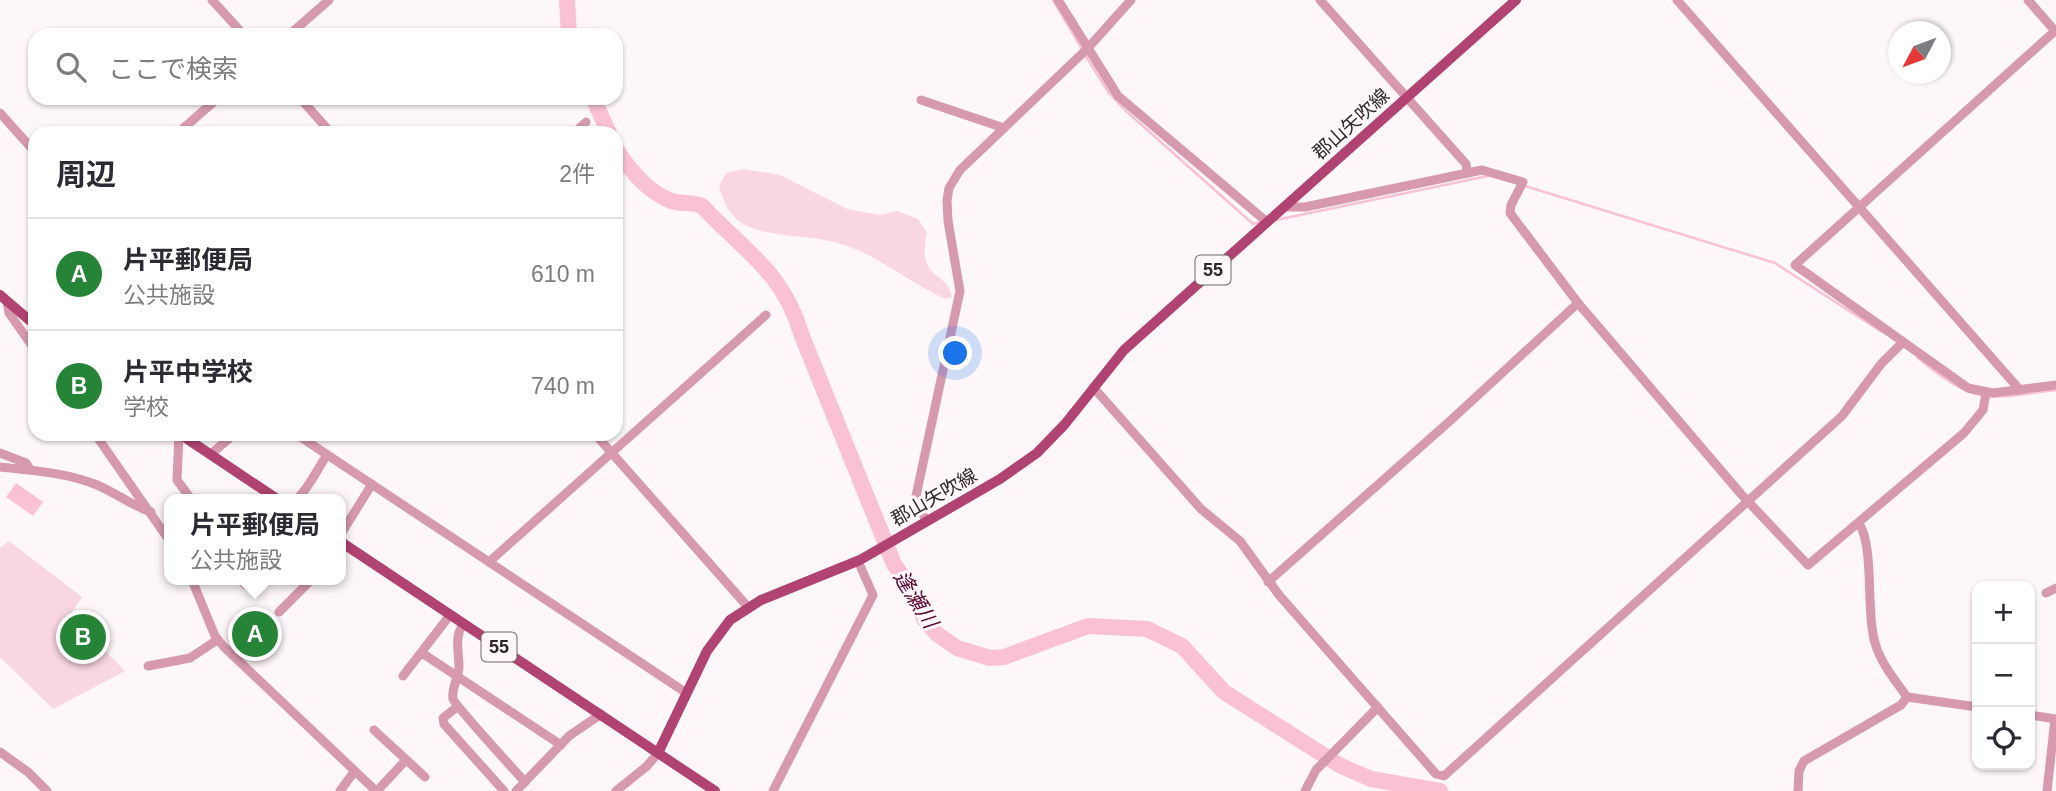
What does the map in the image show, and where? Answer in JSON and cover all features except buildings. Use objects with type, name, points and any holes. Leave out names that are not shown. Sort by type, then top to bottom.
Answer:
[{"type":"main road","name":"郡山矢吹線","points":[[658,752],[685,692],[715,637],[748,607],[859,560],[1000,479],[1037,453],[1054,438],[1124,350],[1516,0]]},
{"type":"main road","points":[[3,298],[28,318]]},
{"type":"main road","points":[[189,441],[261,494]]},
{"type":"main road","name":"55","points":[[346,545],[658,752]]},
{"type":"main road","points":[[658,752],[715,791]]},
{"type":"street","points":[[212,0],[238,28]]},
{"type":"street","points":[[297,28],[329,0]]},
{"type":"street","points":[[1058,0],[1118,96],[1267,222]]},
{"type":"street","points":[[926,522],[916,496],[960,291],[948,221],[949,188],[960,170],[1088,48],[1131,0]]},
{"type":"street","points":[[1320,0],[1466,164],[1466,172]]},
{"type":"street","points":[[1677,0],[2021,390]]},
{"type":"street","points":[[2028,0],[2056,31],[1795,265],[1961,385],[1986,393],[2056,385]]},
{"type":"street","points":[[921,100],[1004,128]]},
{"type":"street","points":[[186,126],[210,105]]},
{"type":"street","points":[[306,105],[325,126]]},
{"type":"street","points":[[0,113],[28,144]]},
{"type":"street","points":[[582,126],[586,122]]},
{"type":"street","points":[[1284,207],[1305,207],[1466,172],[1489,171],[1523,183],[1511,205],[1510,213],[1578,303],[1749,503],[1808,565],[1973,423],[1984,406],[1986,393]]},
{"type":"street","points":[[3,298],[9,313],[28,340]]},
{"type":"street","points":[[1268,582],[1578,303]]},
{"type":"street","points":[[489,562],[766,314]]},
{"type":"street","points":[[1093,387],[1201,509],[1240,541],[1268,582],[1436,774],[1447,775],[1842,416],[1881,364],[1903,342]]},
{"type":"street","points":[[100,441],[164,532]]},
{"type":"street","points":[[179,441],[177,480],[187,494]]},
{"type":"street","points":[[210,455],[226,441]]},
{"type":"street","points":[[306,441],[685,692]]},
{"type":"street","points":[[601,441],[748,607]]},
{"type":"street","points":[[0,453],[19,459],[30,468]]},
{"type":"street","points":[[302,494],[313,482],[317,469],[327,455]]},
{"type":"street","points":[[0,467],[30,468],[82,480],[101,486],[135,507],[151,512]]},
{"type":"street","points":[[346,526],[372,484]]},
{"type":"street","points":[[1859,523],[1865,543],[1875,646],[1907,696],[1972,706]]},
{"type":"street","points":[[773,791],[873,595],[859,560]]},
{"type":"street","points":[[194,585],[217,640],[377,791],[406,760]]},
{"type":"street","points":[[279,612],[306,585]]},
{"type":"street","points":[[2046,593],[2056,588]]},
{"type":"street","points":[[402,676],[450,615]]},
{"type":"street","points":[[463,624],[457,639],[458,677],[453,695],[457,708],[480,729],[525,782]]},
{"type":"street","points":[[148,666],[190,658],[217,640]]},
{"type":"street","points":[[422,653],[561,745]]},
{"type":"street","points":[[1798,791],[1799,771],[1804,761],[1901,705],[1907,696]]},
{"type":"street","points":[[1305,791],[1316,770],[1378,706]]},
{"type":"street","points":[[457,708],[443,718],[444,724],[504,791]]},
{"type":"street","points":[[516,791],[561,745],[601,714]]},
{"type":"street","points":[[2035,716],[2056,719],[2047,791]]},
{"type":"street","points":[[374,730],[425,777]]},
{"type":"street","points":[[0,752],[28,772],[47,791]]},
{"type":"street","points":[[617,791],[647,766],[658,752]]},
{"type":"street","points":[[340,791],[354,772]]},
{"type":"shaded area","points":[[743,169],[780,175],[847,209],[880,215],[897,211],[918,219],[927,233],[925,249],[929,268],[945,282],[952,297],[946,299],[931,292],[846,245],[765,232],[745,225],[728,209],[719,186],[726,173]]},
{"type":"shaded area","points":[[16,483],[43,502],[33,516],[6,497]]},
{"type":"shaded area","points":[[9,541],[82,597],[70,615],[125,671],[53,709],[0,657],[0,548]]},
{"type":"waterway","name":"逢瀬川","points":[[567,0],[569,28]]},
{"type":"waterway","points":[[1053,0],[1082,49]]},
{"type":"waterway","points":[[1085,55],[1109,93],[1126,111],[1253,224],[1262,222]]},
{"type":"waterway","name":"逢瀬川","points":[[596,105],[606,126]]},
{"type":"waterway","name":"逢瀬川","points":[[623,158],[646,185],[661,196],[702,206],[773,278],[794,314],[894,564],[914,594],[924,619],[937,634],[957,648],[990,658],[1004,657],[1088,626],[1147,629],[1182,646],[1224,692],[1341,766],[1371,779],[1440,791]]},
{"type":"waterway","points":[[1276,220],[1488,176]]},
{"type":"waterway","points":[[1525,186],[1775,263],[1882,332]]},
{"type":"waterway","points":[[1918,358],[1954,385],[1969,392],[2012,396],[2056,390]]},
{"type":"place","name":"片平郵便局","points":[[255,634]]},
{"type":"place","name":"片平中学校","points":[[83,637]]}]
